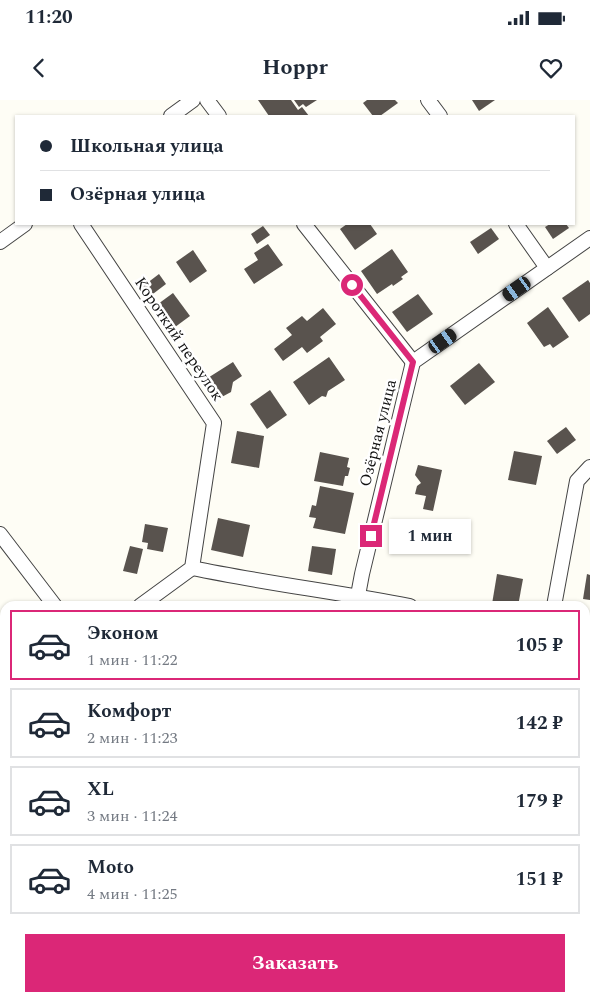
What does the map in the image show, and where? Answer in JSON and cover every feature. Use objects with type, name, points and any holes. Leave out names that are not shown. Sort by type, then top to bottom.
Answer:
[{"type":"street","points":[[172,115],[193,100]]},
{"type":"street","points":[[207,100],[219,115]]},
{"type":"street","points":[[428,100],[439,115]]},
{"type":"street","points":[[0,242],[24,225]]},
{"type":"street","name":"Короткий переулок","points":[[82,225],[214,423],[192,568]]},
{"type":"street","points":[[305,225],[413,362]]},
{"type":"street","points":[[517,225],[547,268]]},
{"type":"street","name":"Озёрная улица","points":[[357,601],[413,362],[590,238]]},
{"type":"street","points":[[555,601],[577,482],[590,466]]},
{"type":"street","points":[[0,534],[50,601]]},
{"type":"street","points":[[147,601],[192,568],[341,595],[357,601]]},
{"type":"building","points":[[258,100],[291,100],[298,110],[302,107],[308,115],[268,115]]},
{"type":"building","points":[[294,100],[317,100],[306,107],[303,104],[299,107]]},
{"type":"building","points":[[367,100],[395,100],[398,103],[381,115],[372,115],[363,103]]},
{"type":"building","points":[[472,100],[495,100],[479,111]]},
{"type":"building","points":[[346,225],[371,225],[377,234],[355,250],[340,229]]},
{"type":"building","points":[[548,225],[567,225],[569,228],[553,239],[545,227]]},
{"type":"building","points":[[263,226],[270,235],[257,244],[251,234]]},
{"type":"building","points":[[491,228],[499,239],[478,254],[470,242]]},
{"type":"building","points":[[268,244],[283,265],[254,284],[244,269],[258,260],[254,253]]},
{"type":"building","points":[[392,249],[408,272],[401,277],[403,279],[377,294],[361,271]]},
{"type":"building","points":[[193,250],[207,271],[190,283],[176,262]]},
{"type":"building","points":[[159,274],[166,284],[145,300],[138,290]]},
{"type":"building","points":[[588,280],[590,283],[590,314],[579,322],[562,298]]},
{"type":"building","points":[[173,293],[190,316],[171,330],[154,307]]},
{"type":"building","points":[[418,294],[433,314],[407,332],[392,312]]},
{"type":"building","points":[[548,307],[569,337],[553,348],[550,344],[544,347],[527,323]]},
{"type":"building","points":[[323,308],[336,324],[320,337],[323,341],[307,353],[302,347],[283,361],[274,349],[292,335],[286,328],[302,316],[307,321]]},
{"type":"building","points":[[329,357],[345,380],[328,391],[326,397],[322,396],[309,405],[293,382]]},
{"type":"building","points":[[233,362],[242,376],[233,382],[231,392],[218,399],[213,396],[203,381]]},
{"type":"building","points":[[479,363],[495,382],[465,405],[450,386]]},
{"type":"building","points":[[270,390],[287,415],[267,429],[250,404]]},
{"type":"building","points":[[566,427],[576,440],[557,454],[547,441]]},
{"type":"building","points":[[237,431],[264,436],[259,468],[231,463]]},
{"type":"building","points":[[514,451],[542,456],[536,485],[508,480]]},
{"type":"building","points":[[320,452],[349,458],[347,467],[350,468],[348,476],[345,476],[343,486],[314,481]]},
{"type":"building","points":[[418,465],[442,470],[433,511],[423,509],[426,496],[415,494],[417,486],[421,483],[415,475]]},
{"type":"building","points":[[320,486],[354,493],[345,534],[313,528],[316,518],[309,517],[312,505],[316,506]]},
{"type":"building","points":[[218,518],[250,525],[243,557],[211,550]]},
{"type":"building","points":[[145,524],[168,528],[163,552],[147,549],[148,543],[142,542]]},
{"type":"building","points":[[130,546],[143,549],[137,574],[123,571]]},
{"type":"building","points":[[312,546],[336,549],[332,575],[308,571]]},
{"type":"building","points":[[497,574],[523,579],[519,601],[492,601]]},
{"type":"building","points":[[587,574],[590,575],[590,600],[583,599]]},
{"type":"route","points":[[352,285],[413,362],[371,536]]}]
